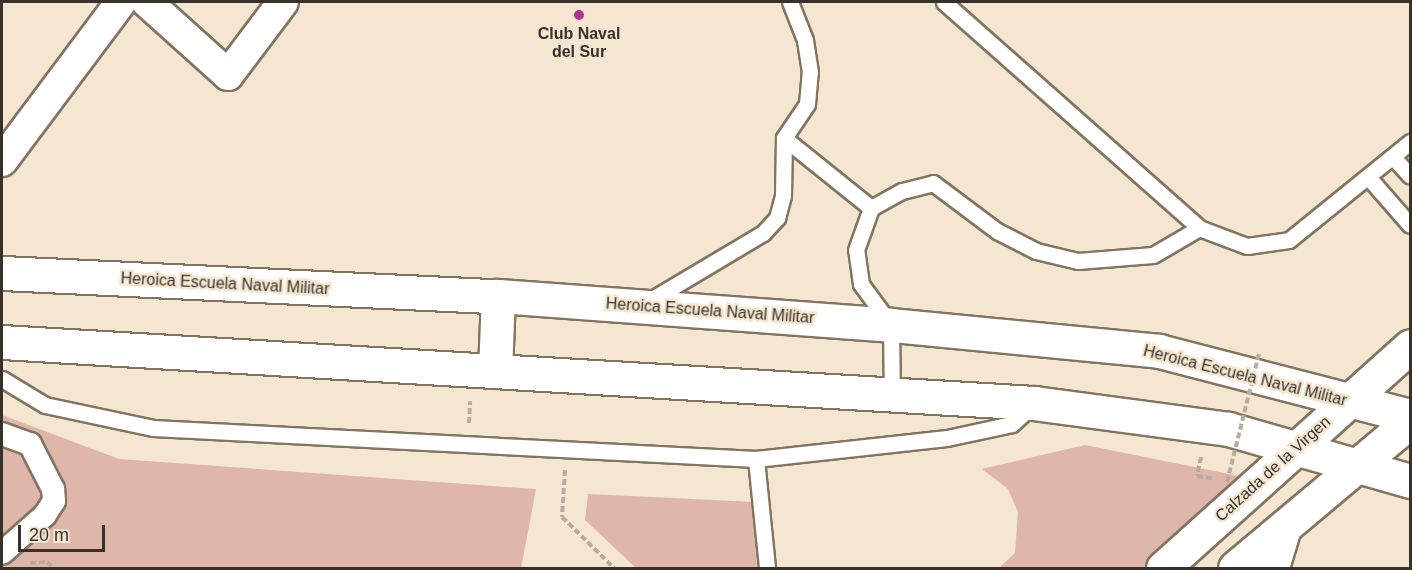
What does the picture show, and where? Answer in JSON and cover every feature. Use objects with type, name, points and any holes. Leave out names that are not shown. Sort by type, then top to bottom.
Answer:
[{"type":"main road","name":"Heroica Escuela Naval Militar","points":[[2,273],[498,296],[891,325],[1159,351],[1348,402],[1410,416]]},
{"type":"main road","points":[[495,371],[498,296]]},
{"type":"main road","points":[[2,342],[495,371],[892,398],[1034,404],[1162,418],[1228,429],[1410,481]]},
{"type":"main road","name":"Calzada de la Virgen","points":[[1163,568],[1410,346]]},
{"type":"main road","points":[[1235,568],[1410,421]]},
{"type":"street","points":[[2,160],[121,2]]},
{"type":"street","points":[[147,2],[228,75],[284,2]]},
{"type":"street","points":[[2,434],[30,444],[53,489],[54,501],[45,515],[2,553]]},
{"type":"street","points":[[1274,568],[1287,525]]},
{"type":"lane","points":[[640,306],[763,233],[777,218],[783,195],[784,138],[807,104],[810,72],[805,40],[790,2]]},
{"type":"lane","points":[[944,2],[1199,228],[1247,246],[1289,240],[1369,178],[1410,142]]},
{"type":"lane","points":[[784,138],[871,208]]},
{"type":"lane","points":[[1393,157],[1410,176]]},
{"type":"lane","points":[[1369,178],[1410,225]]},
{"type":"lane","points":[[892,398],[891,325],[861,284],[856,250],[871,208],[902,190],[933,183],[998,231],[1036,250],[1078,261],[1153,255],[1199,228]]},
{"type":"lane","points":[[2,379],[45,405],[153,428],[566,452],[756,459],[947,438],[1012,424],[1034,404]]},
{"type":"lane","points":[[756,459],[767,568]]},
{"type":"path","points":[[1227,482],[1258,354]]},
{"type":"path","points":[[566,452],[562,517],[614,568]]},
{"type":"shaded area","points":[[2,415],[119,459],[536,489],[521,568],[2,568]]},
{"type":"shaded area","points":[[1085,445],[1244,477],[1143,568],[999,568],[1015,553],[1018,512],[1008,489],[982,469]]},
{"type":"shaded area","points":[[588,494],[755,502],[757,568],[636,568],[585,520]]},
{"type":"place","name":"Club Naval del Sur","points":[[579,15]]}]
